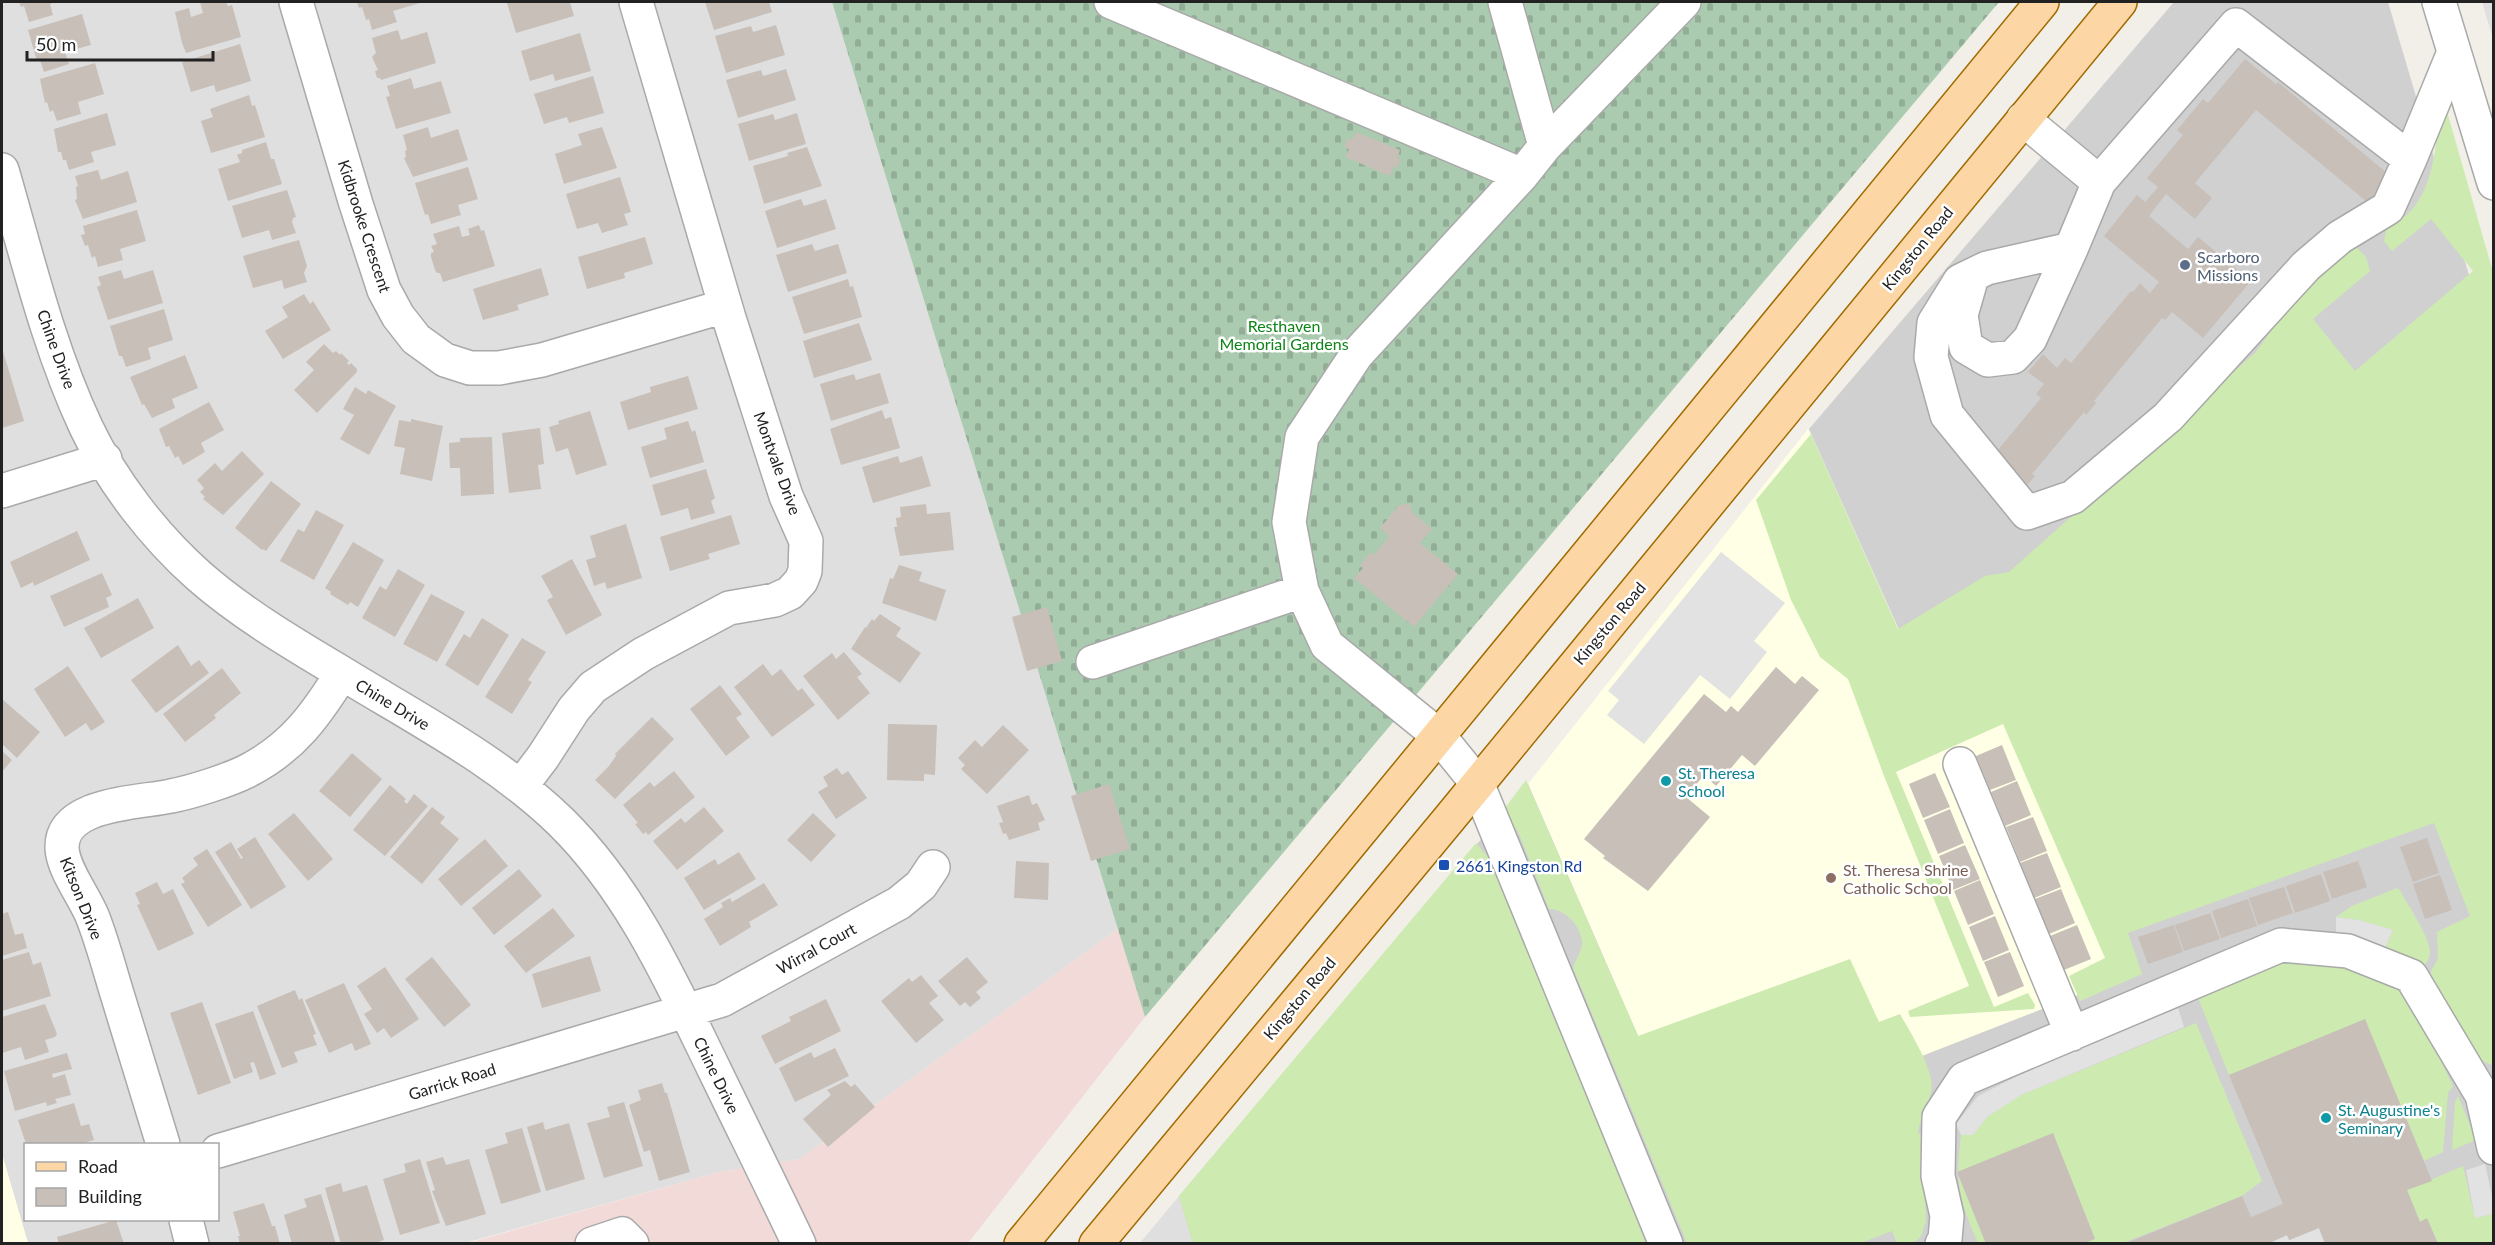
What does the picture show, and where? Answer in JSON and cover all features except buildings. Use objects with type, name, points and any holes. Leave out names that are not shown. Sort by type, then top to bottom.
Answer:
[{"type":"main road","points":[[1021,1244],[2042,2]]},
{"type":"main road","name":"Kingston Road","points":[[1096,1244],[2120,2]]},
{"type":"street","name":"Kidbrooke Crescent","points":[[296,2],[384,290],[398,316],[416,339],[445,360],[470,368],[499,368],[542,360],[725,306]]},
{"type":"street","name":"Montvale Drive","points":[[521,786],[574,709],[593,687],[643,654],[729,608],[775,600],[790,592],[801,581],[805,571],[806,541],[786,496],[725,306],[636,2]]},
{"type":"street","points":[[1111,2],[1522,175]]},
{"type":"street","points":[[1505,2],[1545,146]]},
{"type":"street","points":[[1666,1244],[1477,783],[1439,736],[1327,645],[1302,591],[1289,522],[1302,437],[1358,354],[1522,175],[1545,146],[1684,2]]},
{"type":"street","points":[[2439,2],[2493,183]]},
{"type":"street","points":[[1972,275],[1961,315],[1966,347],[1988,360],[2013,357],[2030,339],[2099,182],[2236,25],[2410,159]]},
{"type":"street","points":[[2071,249],[1987,268],[1960,281],[1934,323],[1931,357],[1947,415],[2027,513],[2073,497],[2169,417],[2306,266],[2340,237],[2388,208],[2454,52]]},
{"type":"street","points":[[2023,118],[2099,182]]},
{"type":"street","name":"Chine Drive","points":[[2,170],[43,311],[63,370],[87,429],[134,504],[199,576],[261,622],[521,786],[559,820],[613,882],[652,943],[799,1244]]},
{"type":"street","points":[[2,491],[105,459]]},
{"type":"street","points":[[1093,662],[1302,591]]},
{"type":"street","name":"Kitson Drive","points":[[163,1143],[94,920],[64,858],[62,846],[64,839],[70,824],[81,816],[114,805],[171,796],[247,772],[267,760],[300,734],[342,674]]},
{"type":"street","points":[[1960,764],[2072,1034]]},
{"type":"street","name":"Wirral Court","points":[[686,1010],[722,1000],[899,903],[921,885],[933,867]]},
{"type":"street","points":[[1945,1242],[1947,1216],[1938,1176],[1939,1117],[1964,1079],[2281,945],[2348,951],[2411,976],[2488,1093],[2493,1148]]},
{"type":"street","name":"Garrick Road","points":[[219,1151],[686,1010]]},
{"type":"street","points":[[186,1221],[192,1244]]},
{"type":"street","points":[[592,1244],[622,1234],[632,1244]]},
{"type":"shaded area","points":[[2,2],[832,2],[1118,929],[800,1159],[719,1172],[465,1243],[28,1243],[2,1154]]},
{"type":"shaded area","points":[[2174,2],[2388,2],[2493,356],[2493,1243],[1193,1244],[1179,1196],[1528,784],[1687,1148],[2134,973],[1987,640],[1918,672],[1809,429]]},
{"type":"shaded area","points":[[2482,2],[2493,2],[2493,39]]},
{"type":"shaded area","name":"St. Theresa Shrine Catholic School","points":[[1808,429],[1898,629],[1986,640],[2493,1243],[1687,1148],[1528,784]]},
{"type":"shaded area","points":[[1721,552],[1785,603],[1754,641],[1767,652],[1730,699],[1700,675],[1644,744],[1607,715],[1619,700],[1608,691]]},
{"type":"shaded area","points":[[2336,917],[2359,920],[2393,930],[2385,948],[2336,937]]},
{"type":"shaded area","points":[[1118,929],[1145,1017],[968,1243],[465,1244],[719,1172],[800,1159]]},
{"type":"shaded area","points":[[2178,1008],[2184,1027],[2021,1095],[1987,1117],[1973,1135],[1961,1135],[1956,1124],[1978,1096],[2039,1065]]},
{"type":"shaded area","points":[[2,1154],[28,1243],[2,1243]]},
{"type":"shaded area","points":[[2485,1164],[2493,1201],[2493,1214],[2475,1218],[2466,1170]]},
{"type":"shaded area","points":[[1179,1196],[1193,1243],[1140,1243]]},
{"type":"shaded area","points":[[2319,1228],[2325,1243],[2267,1244],[2287,1235],[2290,1240]]},
{"type":"green space","name":"Resthaven Memorial Gardens","points":[[832,2],[1999,2],[1145,1017]]},
{"type":"green space","points":[[2446,108],[2493,272],[2493,1065],[2481,1060],[2461,1042],[2427,980],[2438,958],[2437,932],[2470,916],[2434,823],[2128,933],[2142,974],[2080,1001],[2069,976],[2105,958],[2003,724],[1896,772],[1994,1007],[2028,993],[2035,1005],[2034,1009],[1910,1017],[1908,1011],[1969,986],[1884,776],[1848,679],[1820,657],[1791,600],[1756,500],[1811,434],[1898,629],[1985,576],[2009,572],[2256,352],[2321,261],[2354,245],[2366,257],[2370,271],[2313,319],[2355,371],[2473,271],[2431,219],[2392,251],[2384,241],[2387,227],[2402,219],[2423,193],[2433,160],[2439,109]]},
{"type":"green space","points":[[1526,780],[1638,1036],[1850,959],[1879,1022],[1900,1014],[1921,1052],[1932,1084],[1918,1133],[1925,1135],[1923,1158],[1926,1221],[1921,1236],[1914,1243],[1897,1243],[1892,1231],[1861,1243],[1687,1243],[1573,968],[1582,945],[1580,932],[1567,916],[1549,909],[1519,834],[1504,809]]},
{"type":"green space","points":[[1476,843],[1488,857],[1512,912],[1646,1243],[1193,1243],[1179,1196]]},
{"type":"green space","points":[[2397,888],[2429,945],[2429,958],[2418,972],[2385,948],[2393,930],[2359,920],[2336,917],[2352,906]]},
{"type":"green space","points":[[2293,960],[2369,969],[2410,998],[2453,1086],[2448,1093],[2443,1152],[2424,1161],[2365,1020],[2229,1075],[2198,998],[2259,971]]},
{"type":"green space","points":[[2196,1023],[2262,1181],[2242,1196],[2123,1243],[2083,1243],[2095,1239],[2053,1134],[1986,1243],[1978,1243],[1966,1215],[1960,1190],[1958,1166],[1961,1135],[1973,1135],[1987,1117],[2021,1095]]},
{"type":"green space","points":[[2458,1096],[2476,1140],[2452,1150],[2455,1102]]},
{"type":"green space","points":[[2463,1166],[2475,1218],[2493,1214],[2493,1243],[2438,1243],[2427,1219],[2420,1222],[2407,1190]]},
{"type":"place","name":"Scarboro Missions","points":[[2185,265]]},
{"type":"place","name":"St. Theresa School","points":[[1666,781]]},
{"type":"place","name":"2661 Kingston Rd","points":[[1444,865]]},
{"type":"place","name":"St. Theresa Shrine Catholic School","points":[[1831,878]]},
{"type":"place","name":"St. Augustine's Seminary","points":[[2326,1118]]}]
